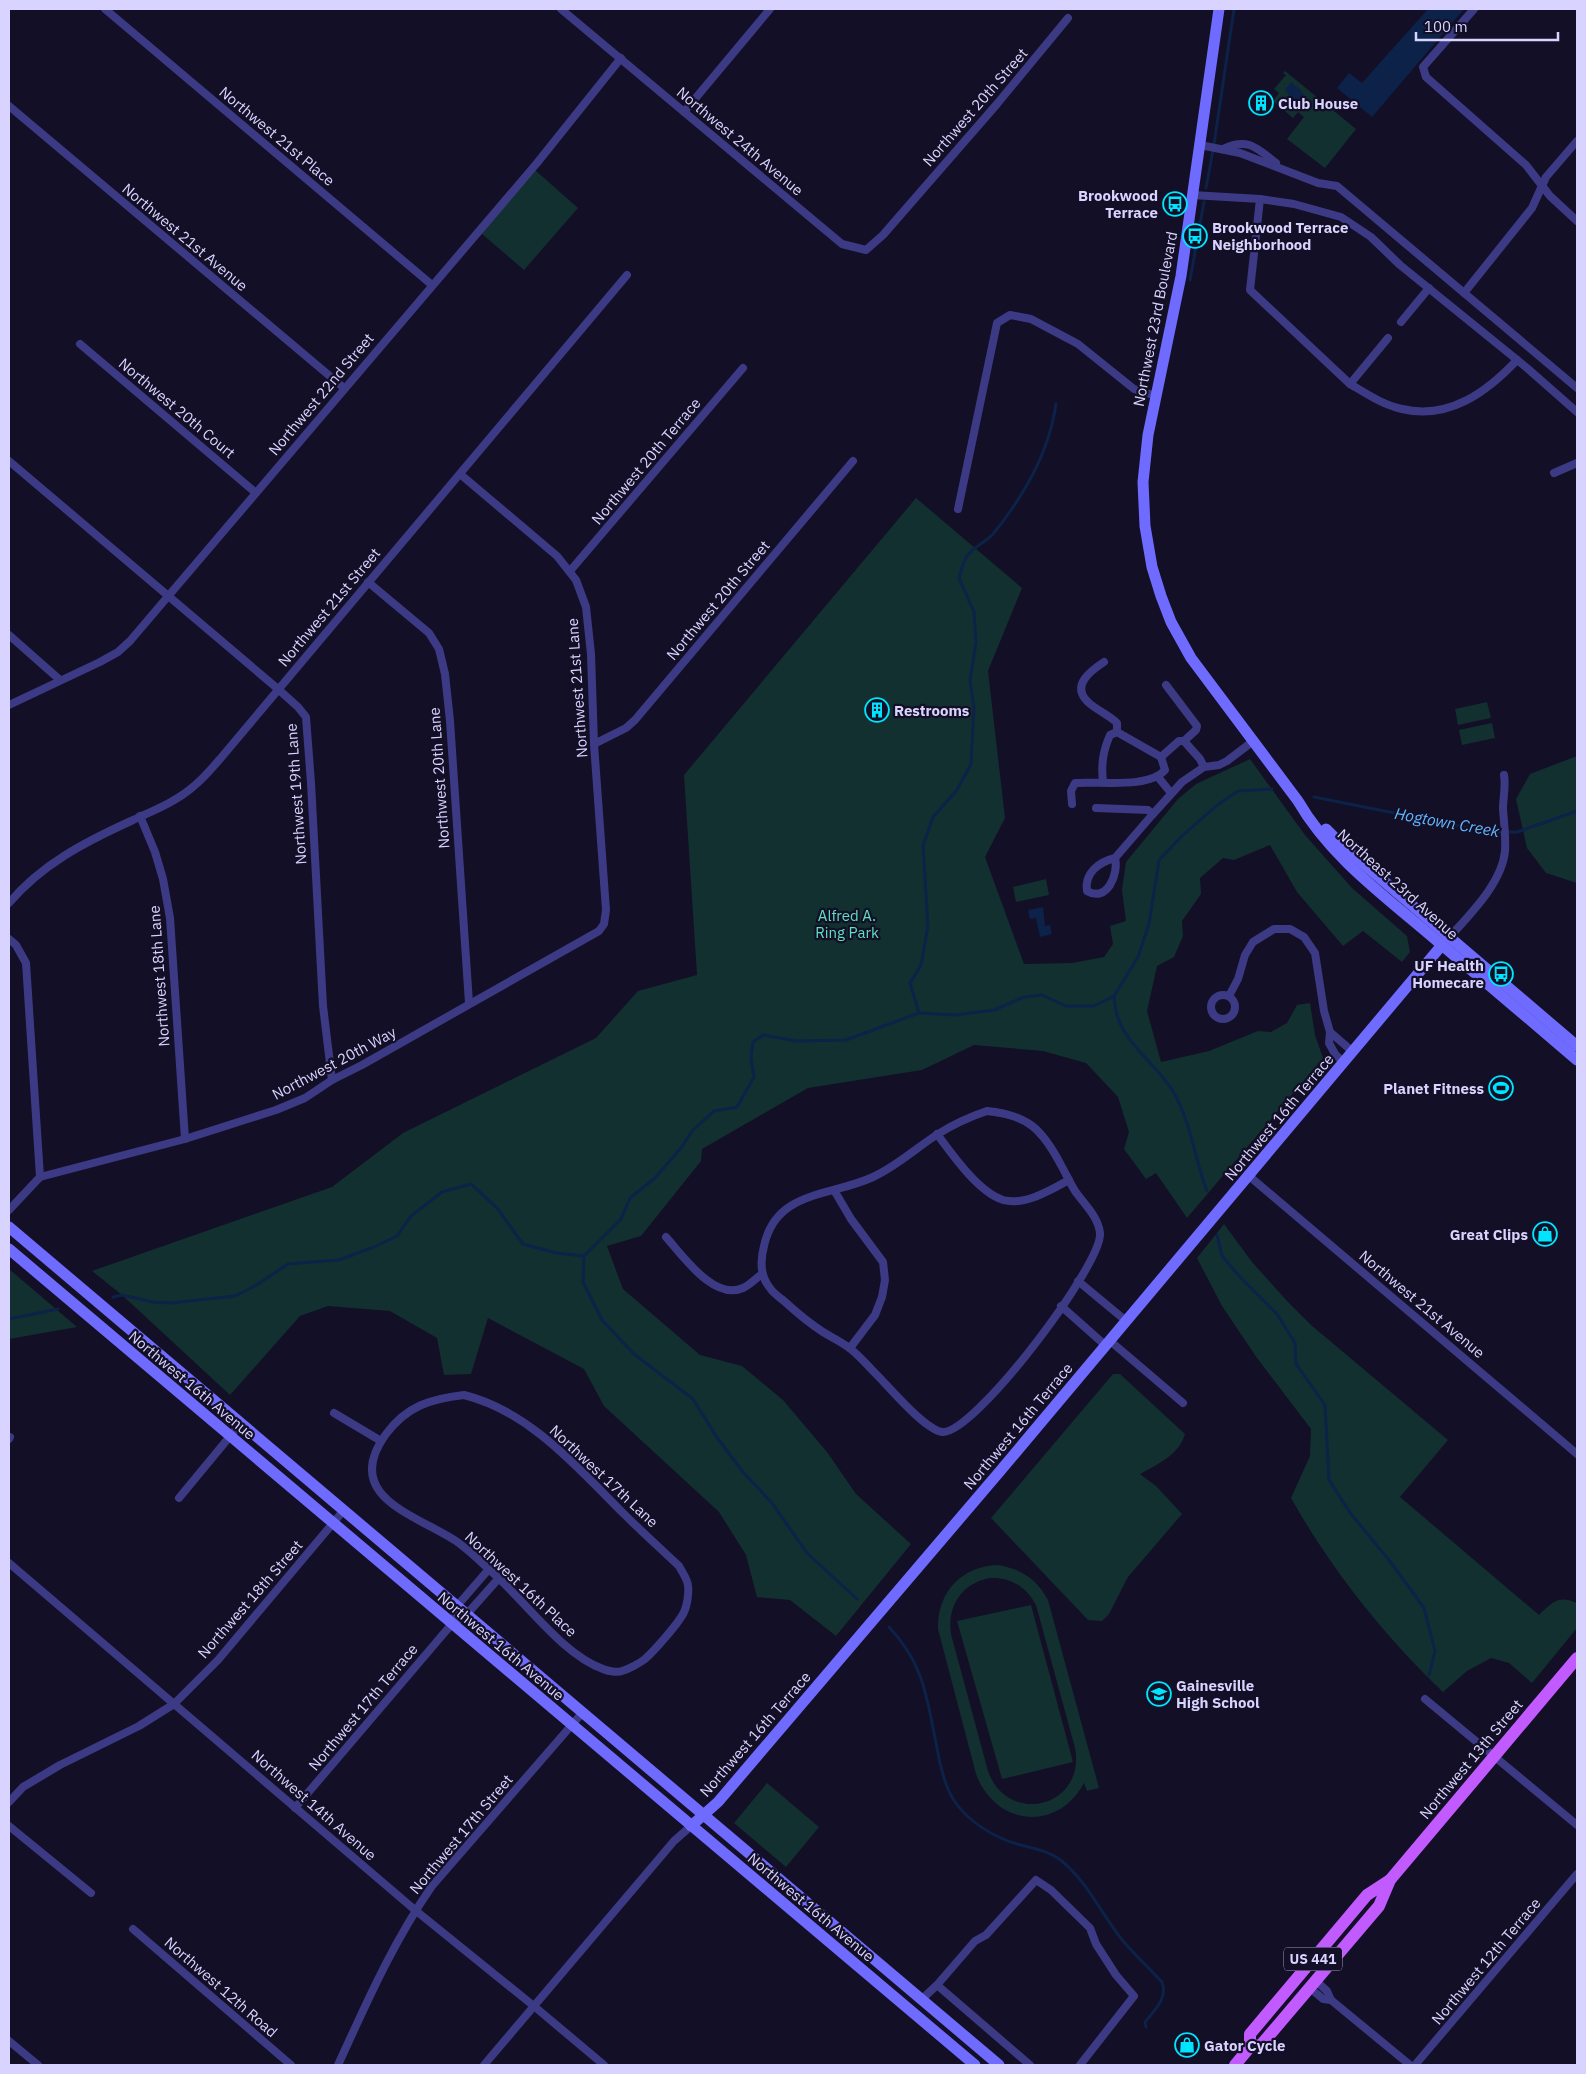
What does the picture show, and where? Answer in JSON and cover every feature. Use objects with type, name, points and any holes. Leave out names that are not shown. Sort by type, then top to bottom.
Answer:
[{"type":"main road","name":"Northwest 23rd Boulevard","points":[[1148,546],[1143,506],[1143,482],[1148,435],[1181,276],[1219,9]]},
{"type":"main road","name":"Northeast 23rd Avenue","points":[[1148,546],[1158,589],[1171,622],[1191,658],[1298,801],[1308,818],[1343,858],[1577,1046]]},
{"type":"main road","name":"Northeast 23rd Avenue","points":[[1446,941],[1577,1060]]},
{"type":"main road","name":"Northwest 16th Terrace","points":[[691,1826],[718,1802],[904,1585],[1446,941]]},
{"type":"main road","name":"Northwest 16th Avenue","points":[[9,1227],[999,2065]]},
{"type":"main road","name":"Northwest 16th Avenue","points":[[9,1249],[332,1524],[975,2065]]},
{"type":"main road","points":[[108,1334],[120,1320]]},
{"type":"main road","name":"Northwest 13th Street","points":[[1250,2047],[1261,2045],[1379,1906],[1390,1880],[1577,1658]]},
{"type":"main road","name":"Northwest 13th Street","points":[[1235,2065],[1250,2047],[1250,2034],[1366,1895],[1390,1880]]},
{"type":"main road","points":[[1313,1984],[1312,1976],[1360,1916],[1366,1895]]},
{"type":"main road","points":[[829,1942],[842,1932]]},
{"type":"main road","points":[[909,2010],[921,2000]]},
{"type":"street","name":"Northwest 21st Place","points":[[105,9],[432,285]]},
{"type":"street","name":"Northwest 24th Avenue","points":[[561,9],[842,244],[866,250],[883,235],[902,213]]},
{"type":"street","points":[[684,112],[770,9]]},
{"type":"street","points":[[1474,9],[1423,67],[1426,77],[1526,165],[1557,204],[1577,221]]},
{"type":"street","name":"Northwest 20th Street","points":[[902,213],[997,104],[1068,18]]},
{"type":"street","name":"Northwest 22nd Street","points":[[9,705],[118,652],[142,628],[344,388],[539,161],[621,58]]},
{"type":"street","name":"Northwest 21st Avenue","points":[[9,106],[344,388]]},
{"type":"street","points":[[1464,293],[1532,208],[1546,177],[1577,140]]},
{"type":"street","points":[[1200,145],[1223,149],[1284,169],[1318,183],[1337,186],[1348,193],[1577,388]]},
{"type":"street","points":[[1192,195],[1260,199],[1294,204],[1341,217],[1371,237],[1400,265],[1517,360],[1577,412]]},
{"type":"street","points":[[1260,199],[1250,290],[1350,384],[1378,400],[1403,409],[1434,411],[1462,404],[1499,379],[1517,360]]},
{"type":"street","name":"Northwest 21st Street","points":[[9,903],[35,876],[67,852],[140,816],[153,812],[194,787],[220,759],[627,275]]},
{"type":"street","points":[[1401,322],[1429,288]]},
{"type":"street","points":[[958,509],[997,323],[1010,315],[1030,320],[1070,340],[1095,357],[1134,389],[1156,396]]},
{"type":"street","points":[[1350,384],[1388,338]]},
{"type":"street","name":"Northwest 20th Court","points":[[80,344],[256,493]]},
{"type":"street","name":"Northwest 20th Terrace","points":[[570,571],[743,368]]},
{"type":"street","name":"Northwest 19th Lane","points":[[9,461],[298,706],[306,717],[312,783],[324,1006],[332,1080]]},
{"type":"street","name":"Northwest 20th Street","points":[[594,744],[626,728],[635,720],[853,461]]},
{"type":"street","points":[[1554,473],[1577,463]]},
{"type":"street","name":"Northwest 21st Lane","points":[[460,474],[557,556],[576,580],[586,607],[591,654],[594,744],[606,910],[604,924]]},
{"type":"street","name":"Northwest 20th Lane","points":[[368,582],[429,633],[439,649],[443,665],[450,721],[469,1003]]},
{"type":"street","points":[[9,635],[60,680]]},
{"type":"street","points":[[1104,662],[1088,673],[1082,681],[1082,688],[1087,701],[1109,715],[1117,723],[1117,732]]},
{"type":"street","points":[[1166,684],[1197,726],[1196,730],[1184,742]]},
{"type":"street","points":[[1072,804],[1070,791],[1076,783],[1138,782],[1158,777],[1165,770],[1161,757],[1117,732]]},
{"type":"street","points":[[1103,782],[1101,762],[1104,748],[1110,735],[1117,732]]},
{"type":"street","points":[[1161,757],[1179,741],[1184,742],[1200,759],[1204,767]]},
{"type":"street","points":[[1115,858],[1117,867],[1114,878],[1108,887],[1100,894],[1093,894],[1087,891],[1086,884],[1090,873],[1098,865],[1115,858],[1171,793],[1204,767],[1219,765],[1227,761],[1252,742]]},
{"type":"street","name":"Northwest 16th Terrace","points":[[1446,941],[1489,892],[1497,876],[1505,852],[1503,804],[1506,785],[1504,775]]},
{"type":"street","points":[[1158,777],[1171,793]]},
{"type":"street","points":[[1096,808],[1148,810],[1153,814]]},
{"type":"street","name":"Northwest 18th Lane","points":[[140,816],[155,852],[163,879],[170,918],[184,1139]]},
{"type":"street","name":"Northwest 20th Way","points":[[40,1178],[184,1139],[276,1110],[305,1098],[332,1080],[362,1065],[599,931],[604,924]]},
{"type":"street","points":[[1229,996],[1238,979],[1245,954],[1253,942],[1274,929],[1290,929],[1304,937],[1315,953],[1324,1011],[1330,1032],[1330,1047],[1344,1063]]},
{"type":"street","points":[[9,939],[16,944],[26,962],[40,1178],[9,1210]]},
{"type":"street","points":[[1330,1032],[1353,1052]]},
{"type":"street","points":[[987,1111],[1009,1113],[1026,1120],[1044,1137],[1069,1180],[1093,1215],[1100,1234],[1096,1250],[1078,1281],[1035,1343],[988,1401],[957,1428],[945,1432],[933,1429],[911,1410],[850,1348],[822,1331],[770,1289],[762,1274],[761,1256],[771,1223],[785,1208],[804,1199],[872,1177],[908,1156],[958,1121],[987,1111]]},
{"type":"street","points":[[937,1134],[972,1177],[987,1190],[1003,1200],[1023,1200],[1048,1191],[1069,1180]]},
{"type":"street","name":"Northwest 21st Avenue","points":[[1249,1176],[1577,1454]]},
{"type":"street","points":[[834,1190],[851,1219],[883,1262],[884,1280],[882,1297],[874,1316],[850,1348]]},
{"type":"street","points":[[666,1237],[710,1283],[726,1290],[742,1288],[762,1274]]},
{"type":"street","points":[[1078,1281],[1126,1320]]},
{"type":"street","points":[[1061,1306],[1183,1403]]},
{"type":"street","name":"Northwest 17th Lane","points":[[381,1441],[395,1421],[414,1407],[444,1397],[464,1395],[483,1400],[538,1433],[576,1465],[679,1566],[688,1585],[684,1612],[645,1659]]},
{"type":"street","points":[[334,1413],[381,1441]]},
{"type":"street","points":[[179,1498],[241,1423]]},
{"type":"street","name":"Northwest 16th Place","points":[[381,1441],[374,1454],[370,1470],[375,1485],[383,1496],[400,1511],[424,1522],[458,1542],[499,1578],[583,1660],[605,1670],[620,1672],[645,1659]]},
{"type":"street","name":"Northwest 18th Street","points":[[9,1802],[23,1787],[60,1765],[139,1726],[174,1704],[218,1660],[344,1510]]},
{"type":"street","name":"Northwest 14th Avenue","points":[[9,1563],[415,1910],[604,2065]]},
{"type":"street","points":[[452,1624],[458,1606],[488,1569]]},
{"type":"street","points":[[452,1624],[468,1614],[499,1578]]},
{"type":"street","name":"Northwest 17th Terrace","points":[[295,1808],[452,1624]]},
{"type":"street","points":[[1425,1699],[1577,1825]]},
{"type":"street","name":"Northwest 17th Street","points":[[338,2065],[399,1936],[415,1910],[432,1886],[582,1712]]},
{"type":"street","points":[[9,1826],[91,1894]]},
{"type":"street","name":"Northwest 16th Terrace","points":[[484,2065],[674,1841],[691,1826]]},
{"type":"street","name":"Northwest 12th Terrace","points":[[1415,2065],[1577,1874]]},
{"type":"street","points":[[921,2000],[937,1985],[975,1941],[986,1935],[1036,1880],[1051,1890],[1090,1928],[1101,1952],[1116,1975],[1134,1996],[1080,2065]]},
{"type":"street","name":"Northwest 12th Road","points":[[133,1929],[291,2065]]},
{"type":"street","points":[[1313,1984],[1323,1999],[1331,2000],[1410,2065]]},
{"type":"street","points":[[937,1985],[1030,2065]]},
{"type":"street","points":[[9,2041],[38,2065]]},
{"type":"green space","points":[[1285,71],[1356,129],[1325,168],[1287,139],[1304,117],[1298,112],[1293,118],[1273,101],[1279,93],[1274,89],[1286,75],[1283,73]]},
{"type":"green space","points":[[535,170],[578,208],[524,270],[481,233]]},
{"type":"green space","name":"Alfred A. Ring Park","points":[[916,498],[1022,588],[988,671],[1005,818],[985,857],[1024,964],[1072,963],[1104,957],[1113,944],[1110,926],[1126,921],[1122,890],[1126,862],[1178,799],[1196,784],[1250,759],[1305,835],[1352,888],[1407,936],[1410,952],[1402,962],[1363,931],[1343,946],[1297,892],[1270,845],[1234,860],[1223,858],[1200,878],[1201,894],[1182,921],[1183,936],[1174,957],[1157,966],[1147,1011],[1161,1062],[1209,1051],[1258,1031],[1271,1032],[1287,1023],[1297,1005],[1310,1003],[1315,1035],[1323,1058],[1187,1218],[1156,1173],[1146,1179],[1124,1149],[1129,1132],[1118,1097],[1086,1063],[1043,1051],[974,1045],[922,1070],[808,1088],[702,1149],[701,1161],[641,1236],[607,1246],[623,1289],[700,1355],[742,1366],[783,1400],[827,1452],[856,1494],[911,1544],[836,1636],[790,1600],[757,1597],[746,1555],[719,1512],[604,1406],[584,1369],[488,1318],[471,1374],[444,1375],[437,1338],[390,1311],[328,1306],[300,1316],[230,1395],[122,1295],[92,1271],[332,1187],[403,1133],[596,1038],[638,991],[697,975],[684,775]]},
{"type":"green space","points":[[1487,702],[1491,718],[1458,725],[1455,709]]},
{"type":"green space","points":[[1492,723],[1495,738],[1462,745],[1459,730]]},
{"type":"green space","points":[[1577,756],[1577,883],[1546,873],[1527,848],[1516,799],[1530,774]]},
{"type":"green space","points":[[1046,879],[1049,895],[1016,902],[1013,887]]},
{"type":"green space","points":[[1224,1224],[1252,1262],[1311,1325],[1448,1440],[1400,1497],[1539,1615],[1556,1601],[1565,1600],[1577,1603],[1577,1628],[1532,1683],[1509,1663],[1491,1658],[1467,1671],[1443,1692],[1380,1625],[1323,1550],[1291,1498],[1310,1456],[1311,1429],[1257,1358],[1222,1306],[1197,1258]]},
{"type":"green space","points":[[9,1269],[77,1327],[9,1339]]},
{"type":"green space","points":[[1113,1374],[1120,1374],[1185,1434],[1178,1448],[1173,1453],[1140,1474],[1156,1486],[1182,1514],[1128,1577],[1109,1614],[1102,1621],[1088,1620],[991,1518]]},
{"type":"green space","points":[[998,1565],[1021,1572],[1039,1586],[1048,1600],[1099,1788],[1087,1791],[1084,1783],[1072,1799],[1058,1810],[1043,1816],[1027,1817],[1011,1813],[997,1804],[985,1791],[976,1774],[938,1629],[942,1604],[947,1593],[963,1576],[973,1570]],"holes":[[[998,1578],[1011,1581],[1023,1588],[1036,1605],[1075,1748],[1075,1768],[1069,1784],[1058,1796],[1043,1803],[1027,1804],[1012,1799],[998,1789],[988,1771],[951,1634],[951,1614],[954,1605],[964,1591],[980,1581]]]},
{"type":"green space","points":[[1031,1605],[1073,1762],[1002,1779],[957,1621]]},
{"type":"green space","points":[[767,1783],[819,1827],[786,1867],[734,1823]]},
{"type":"water","points":[[1428,9],[1464,9],[1372,117],[1337,88],[1349,73],[1362,83]]},
{"type":"water","points":[[1291,82],[1301,90],[1304,96],[1293,110],[1287,105],[1291,97],[1285,90]]},
{"type":"water","points":[[1043,907],[1045,926],[1050,925],[1052,934],[1040,937],[1036,918],[1030,919],[1028,910]]},
{"type":"waterway","points":[[1214,144],[1234,9]]},
{"type":"waterway","points":[[1206,188],[1213,150]]},
{"type":"waterway","points":[[1190,280],[1204,202]]},
{"type":"waterway","points":[[919,1013],[910,983],[921,965],[928,926],[923,846],[933,817],[957,790],[971,764],[974,708],[970,681],[976,642],[974,612],[959,578],[967,556],[993,534],[1015,505],[1034,473],[1048,440],[1056,404]]},
{"type":"waterway","name":"Hogtown Creek","points":[[1114,996],[1138,957],[1149,924],[1159,860],[1182,836],[1216,806],[1238,791],[1272,789]]},
{"type":"waterway","name":"Hogtown Creek","points":[[1314,797],[1490,832],[1517,832],[1577,811]]},
{"type":"waterway","points":[[113,1297],[122,1295],[153,1302],[171,1303],[235,1296],[255,1286],[288,1264],[339,1260],[374,1247],[397,1236],[411,1216],[442,1192],[471,1184],[497,1208],[523,1244],[556,1253],[584,1256],[621,1219],[630,1198],[655,1178],[681,1148],[692,1131],[714,1111],[737,1107],[754,1077],[751,1058],[753,1042],[763,1035],[797,1041],[846,1040],[919,1013],[955,1015],[994,1010],[1024,997],[1042,995],[1066,1006],[1094,1006],[1114,996]]},
{"type":"waterway","points":[[1114,996],[1117,1015],[1127,1036],[1168,1083],[1180,1105],[1207,1191]]},
{"type":"waterway","points":[[1217,1235],[1222,1256],[1277,1314],[1295,1343],[1296,1364],[1325,1405],[1329,1480],[1351,1514],[1389,1560],[1424,1608],[1435,1651],[1429,1675]]},
{"type":"waterway","points":[[584,1256],[583,1282],[602,1320],[634,1354],[693,1399],[716,1436],[742,1471],[772,1503],[807,1553],[857,1599]]},
{"type":"waterway","points":[[9,1319],[58,1309]]},
{"type":"waterway","points":[[889,1627],[910,1655],[923,1684],[941,1768],[953,1799],[981,1827],[1008,1841],[1053,1855],[1072,1870],[1123,1941],[1162,1982],[1162,1999],[1145,2022],[1146,2027]]},
{"type":"place","name":"Club House","points":[[1261,103]]},
{"type":"place","name":"Brookwood Terrace","points":[[1175,204]]},
{"type":"place","name":"Brookwood Terrace Neighborhood","points":[[1195,236]]},
{"type":"place","name":"Restrooms","points":[[877,710]]},
{"type":"place","name":"UF Health Homecare","points":[[1501,974]]},
{"type":"place","name":"Planet Fitness","points":[[1501,1088]]},
{"type":"place","name":"Great Clips","points":[[1545,1234]]},
{"type":"place","name":"Gainesville High School","points":[[1159,1694]]},
{"type":"place","name":"Gator Cycle","points":[[1187,2045]]}]
